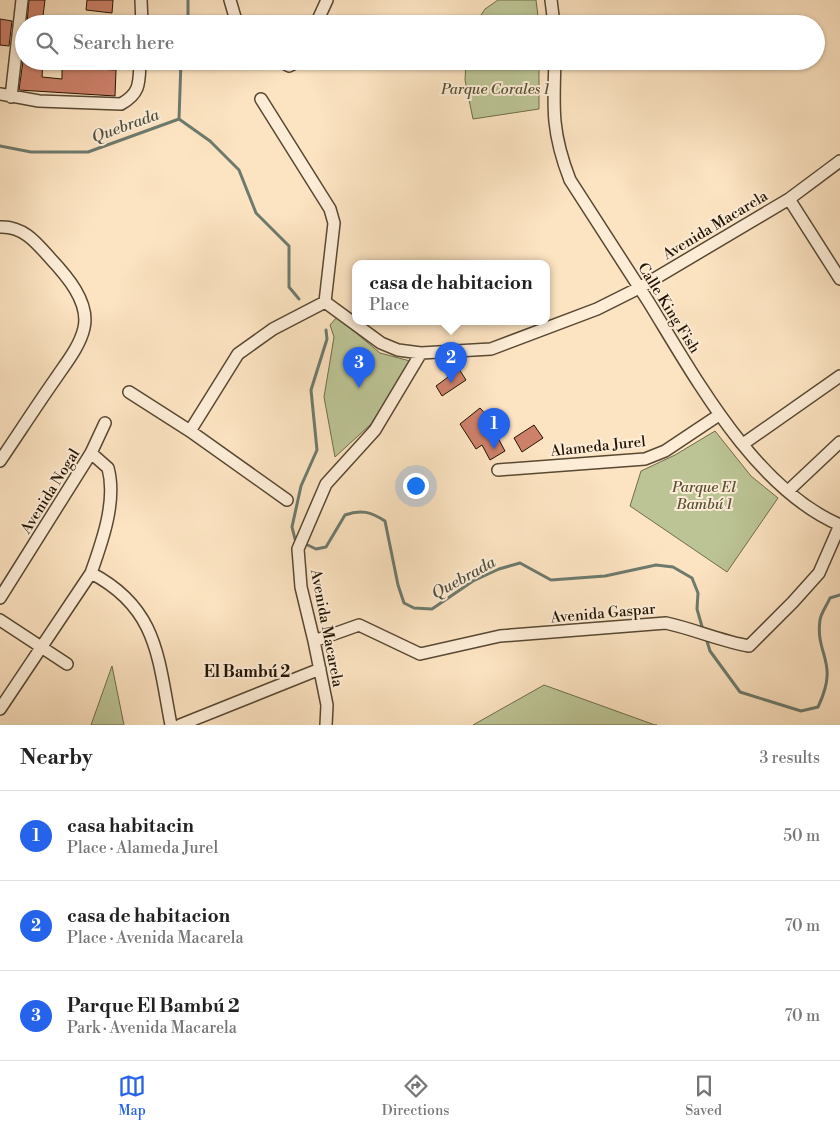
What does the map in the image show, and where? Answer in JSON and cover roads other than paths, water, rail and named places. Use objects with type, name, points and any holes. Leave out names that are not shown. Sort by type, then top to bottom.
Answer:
[{"type":"street","points":[[19,15],[22,0]]},
{"type":"street","points":[[141,0],[142,15]]},
{"type":"street","points":[[230,0],[234,15]]},
{"type":"street","points":[[320,15],[327,0]]},
{"type":"street","points":[[551,0],[553,15]]},
{"type":"street","points":[[15,42],[6,95],[39,101],[121,104],[132,98],[138,86],[139,70]]},
{"type":"street","name":"Calle King Fish","points":[[555,70],[553,110],[558,148],[570,180],[719,415],[743,444],[788,491],[818,515],[840,525]]},
{"type":"street","points":[[262,99],[330,209],[334,222],[325,302]]},
{"type":"street","name":"Avenida Macarela","points":[[326,725],[327,705],[314,641],[300,587],[298,549],[314,506],[326,484],[375,430],[421,353],[491,349],[597,309],[639,288],[790,199],[840,161]]},
{"type":"street","points":[[790,199],[840,279]]},
{"type":"street","points":[[0,227],[10,227],[24,232],[62,271],[79,296],[84,310],[84,327],[69,358],[0,461]]},
{"type":"street","points":[[325,302],[352,322]]},
{"type":"street","points":[[190,431],[238,354],[273,329],[325,302]]},
{"type":"street","points":[[356,325],[381,343],[398,350],[421,353]]},
{"type":"street","points":[[743,444],[840,376]]},
{"type":"street","points":[[129,392],[190,431],[287,500]]},
{"type":"street","name":"Alameda Jurel","points":[[498,470],[646,459],[665,451],[719,415]]},
{"type":"street","name":"Avenida Nogal","points":[[0,598],[91,453],[105,423]]},
{"type":"street","points":[[788,491],[840,442]]},
{"type":"street","points":[[0,709],[91,573],[98,554],[111,493],[108,468],[91,453]]},
{"type":"street","name":"Avenida Gaspar","points":[[314,641],[359,625],[420,654],[500,636],[666,623],[686,627],[727,642],[749,646],[793,602],[818,573],[840,525]]},
{"type":"street","points":[[91,573],[122,593],[140,612],[155,646],[171,725]]},
{"type":"street","points":[[0,620],[67,664]]},
{"type":"street","points":[[180,725],[320,669]]},
{"type":"waterway","points":[[188,0],[188,15]]},
{"type":"waterway","points":[[179,119],[181,70]]},
{"type":"waterway","name":"Quebrada","points":[[179,119],[210,141],[239,170],[256,213],[289,246],[289,287],[299,299]]},
{"type":"waterway","name":"Quebrada","points":[[0,146],[31,152],[88,152],[179,119]]},
{"type":"waterway","name":"Quebrada","points":[[326,330],[327,339],[311,390],[317,450],[301,486],[292,527],[295,539],[316,549],[326,547],[345,515],[361,512],[380,518],[385,521],[398,585],[404,603],[414,608],[432,609],[473,581],[499,569],[520,563],[551,580],[605,576],[656,565],[673,567],[692,578],[698,593],[697,609],[703,630]]},
{"type":"waterway","name":"Quebrada","points":[[706,638],[710,651],[740,692],[801,711],[818,707],[827,679],[827,669],[819,632],[820,620],[830,598],[840,595]]},
{"type":"place","name":"casa de habitacion","points":[[451,383]]},
{"type":"place","name":"Parque El Bambú 2","points":[[359,388]]},
{"type":"place","name":"casa habitacin","points":[[494,449]]},
{"type":"district","name":"El Bambú 2","points":[[247,671]]},
{"type":"park label","name":"Parque Corales 1","points":[[495,89]]},
{"type":"park label","name":"Parque El Bambú 1","points":[[704,496]]}]
